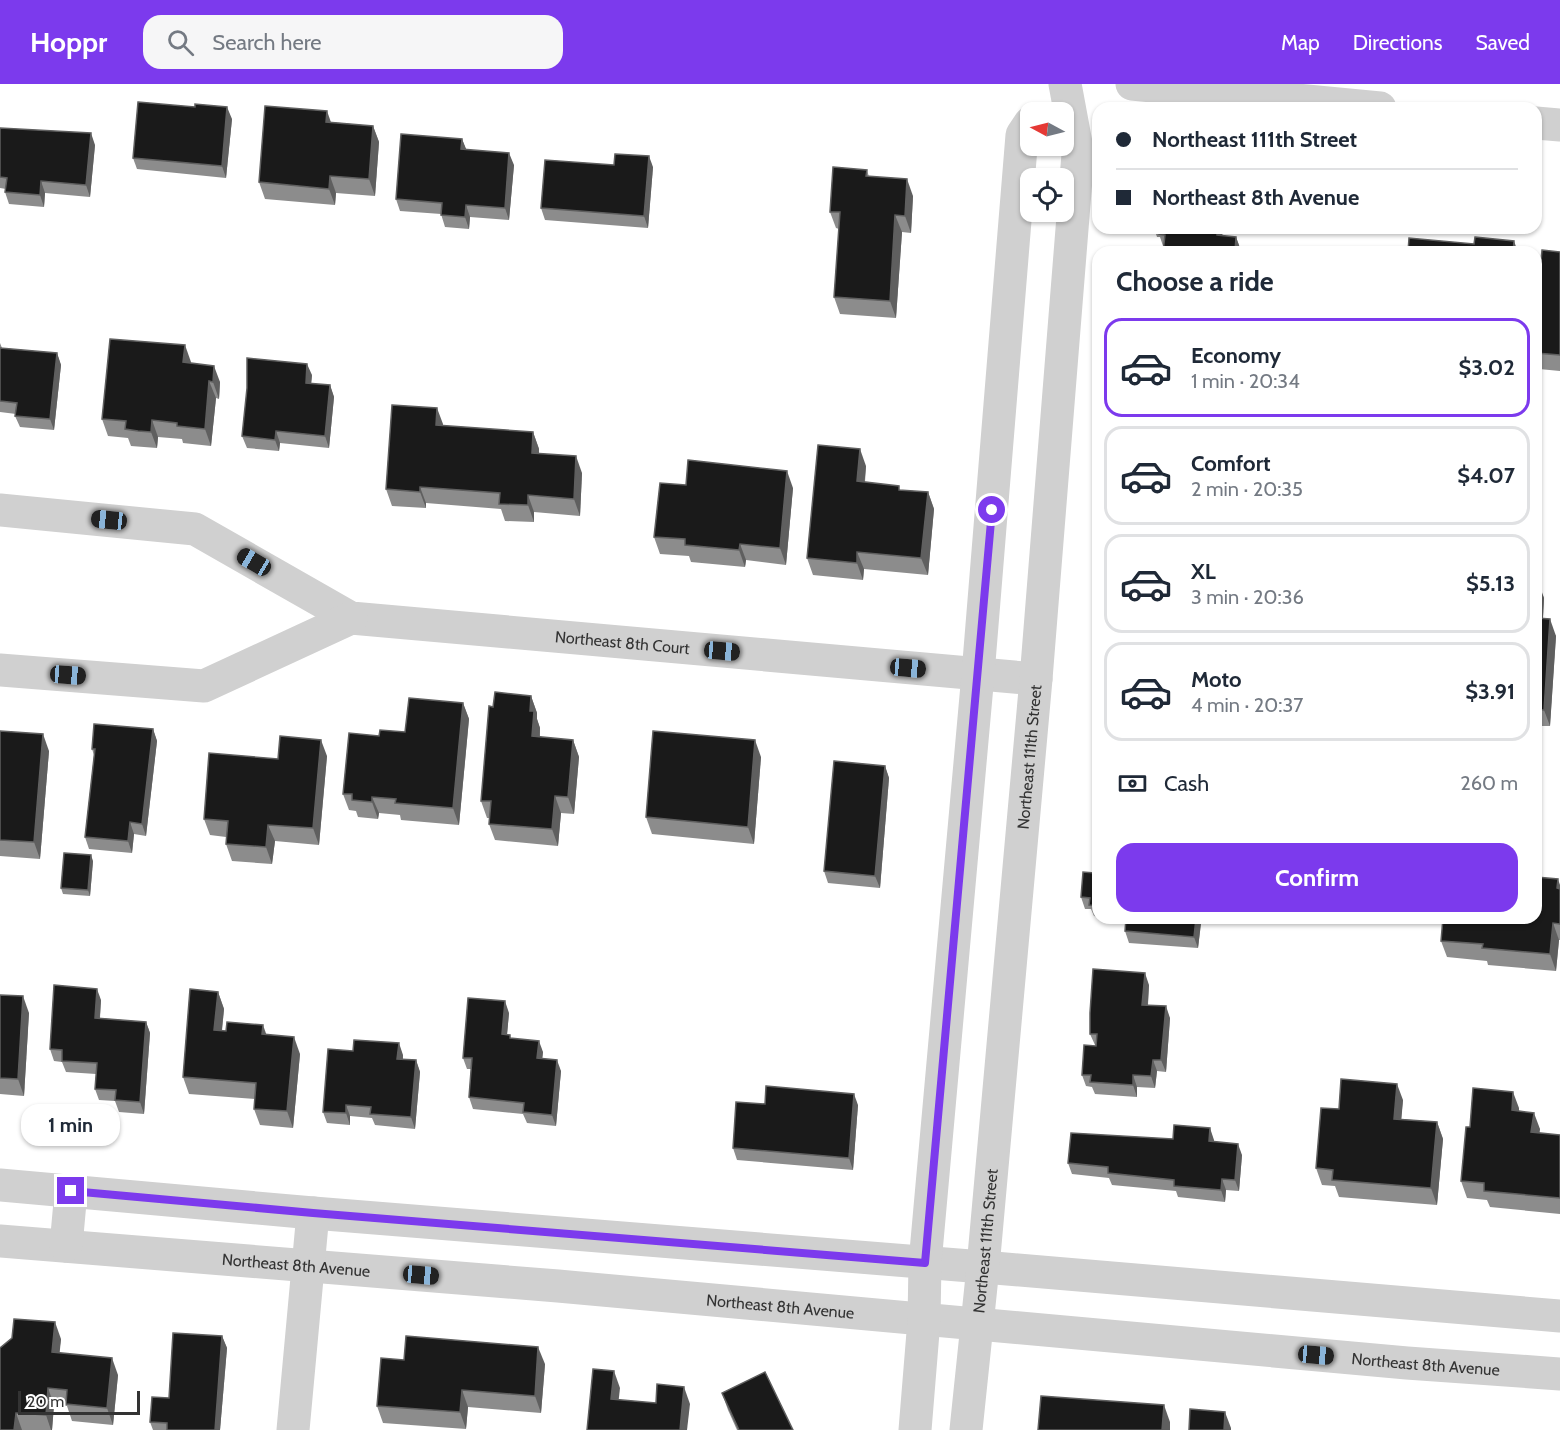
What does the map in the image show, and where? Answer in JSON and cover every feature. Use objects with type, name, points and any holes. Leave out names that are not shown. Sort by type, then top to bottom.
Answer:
[{"type":"street","points":[[1046,102],[1059,84]]},
{"type":"street","name":"Northeast 111th Street","points":[[966,1430],[1036,679],[1078,154],[1065,84]]},
{"type":"street","points":[[1132,84],[1318,102]]},
{"type":"street","points":[[1542,124],[1560,125]]},
{"type":"street","points":[[915,1430],[924,1320],[925,1263],[978,674],[1020,156]]},
{"type":"street","name":"Northeast 8th Court","points":[[0,510],[195,529],[351,618],[1036,679]]},
{"type":"street","name":"Northeast 8th Court","points":[[0,670],[204,686],[351,618]]},
{"type":"street","points":[[0,1185],[1560,1316]]},
{"type":"street","points":[[66,1246],[71,1191]]},
{"type":"street","points":[[293,1430],[313,1213]]},
{"type":"street","name":"Northeast 8th Avenue","points":[[0,1241],[558,1286],[924,1320],[1560,1374]]},
{"type":"building","points":[[138,102],[227,107],[222,166],[133,158]]},
{"type":"building","points":[[265,106],[327,111],[326,122],[373,126],[369,179],[330,176],[329,189],[259,182]]},
{"type":"building","points":[[0,128],[91,133],[86,185],[41,181],[40,195],[5,192],[7,178],[0,177]]},
{"type":"building","points":[[401,134],[462,139],[461,149],[509,153],[505,208],[466,205],[465,217],[441,215],[442,203],[396,199]]},
{"type":"building","points":[[615,154],[649,156],[644,216],[541,208],[545,160],[614,165]]},
{"type":"building","points":[[833,167],[867,170],[866,176],[907,179],[905,216],[895,215],[890,301],[834,297],[840,212],[830,212]]},
{"type":"building","points":[[1159,234],[1217,234],[1236,237],[1235,246],[1164,246],[1165,235]]},
{"type":"building","points":[[1475,237],[1514,241],[1514,246],[1408,246],[1409,238],[1474,244]]},
{"type":"building","points":[[1542,250],[1560,252],[1560,355],[1542,354]]},
{"type":"building","points":[[110,339],[185,345],[183,362],[214,366],[213,382],[209,381],[205,429],[152,420],[151,432],[138,431],[125,429],[126,421],[102,419]]},
{"type":"building","points":[[0,348],[57,353],[50,419],[15,416],[17,403],[0,401]]},
{"type":"building","points":[[247,358],[307,364],[306,383],[330,385],[325,436],[276,431],[275,440],[242,436],[247,388]]},
{"type":"building","points":[[392,405],[437,408],[436,425],[533,432],[532,453],[576,456],[574,499],[528,495],[528,505],[499,504],[500,493],[420,487],[420,492],[386,489]]},
{"type":"building","points":[[818,445],[860,449],[857,481],[899,486],[899,490],[928,492],[921,558],[857,552],[857,563],[807,558]]},
{"type":"building","points":[[688,460],[787,471],[780,548],[740,544],[739,550],[685,545],[685,539],[654,537],[660,483],[686,485]]},
{"type":"building","points":[[1542,618],[1550,619],[1544,710],[1542,710]]},
{"type":"building","points":[[495,692],[531,696],[530,711],[534,711],[532,736],[573,740],[568,797],[555,796],[552,829],[489,824],[491,801],[481,801],[489,706],[493,707]]},
{"type":"building","points":[[409,698],[463,703],[453,808],[395,803],[396,799],[372,797],[372,802],[352,800],[352,794],[343,794],[349,733],[379,736],[380,730],[405,732]]},
{"type":"building","points":[[94,724],[153,729],[142,824],[130,822],[128,841],[85,837],[95,749],[92,749]]},
{"type":"building","points":[[0,731],[43,734],[34,842],[0,840]]},
{"type":"building","points":[[653,731],[755,740],[748,827],[646,817]]},
{"type":"building","points":[[280,736],[321,740],[313,828],[268,825],[266,847],[226,844],[228,821],[204,819],[209,753],[278,759]]},
{"type":"building","points":[[834,761],[885,766],[875,876],[824,871]]},
{"type":"building","points":[[64,853],[91,855],[88,890],[61,888]]},
{"type":"building","points":[[1083,872],[1092,873],[1092,905],[1089,905],[1090,898],[1081,897]]},
{"type":"building","points":[[1542,878],[1558,879],[1560,924],[1553,923],[1550,954],[1482,948],[1483,944],[1441,941],[1442,924],[1542,924]]},
{"type":"building","points":[[1126,924],[1195,924],[1194,937],[1125,931]]},
{"type":"building","points":[[1093,969],[1145,973],[1142,1005],[1166,1006],[1161,1060],[1153,1060],[1151,1076],[1133,1075],[1133,1085],[1090,1082],[1091,1075],[1082,1075],[1084,1045],[1096,1046],[1097,1034],[1090,1034]]},
{"type":"building","points":[[54,985],[97,989],[95,1018],[146,1022],[140,1102],[115,1100],[116,1090],[95,1089],[97,1063],[62,1061],[62,1050],[50,1049]]},
{"type":"building","points":[[190,989],[218,992],[214,1030],[226,1031],[227,1022],[263,1025],[262,1034],[294,1037],[287,1111],[254,1109],[256,1083],[183,1077]]},
{"type":"building","points":[[0,995],[23,996],[18,1079],[0,1078]]},
{"type":"building","points":[[468,998],[505,1001],[502,1034],[510,1035],[510,1038],[539,1041],[537,1058],[557,1060],[552,1115],[523,1112],[524,1103],[469,1097],[472,1058],[463,1058]]},
{"type":"building","points":[[354,1040],[399,1043],[397,1059],[416,1060],[411,1117],[370,1114],[371,1107],[346,1105],[346,1113],[323,1112],[328,1049],[353,1051]]},
{"type":"building","points":[[1341,1079],[1397,1084],[1394,1119],[1437,1122],[1431,1188],[1332,1180],[1333,1170],[1316,1168],[1321,1108],[1339,1109]]},
{"type":"building","points":[[766,1086],[854,1094],[849,1158],[733,1148],[736,1102],[765,1104]]},
{"type":"building","points":[[1473,1088],[1513,1092],[1512,1110],[1534,1113],[1531,1132],[1560,1135],[1560,1198],[1484,1191],[1484,1183],[1461,1181],[1466,1127],[1470,1127]]},
{"type":"building","points":[[1174,1125],[1210,1128],[1209,1141],[1238,1144],[1235,1180],[1222,1179],[1221,1190],[1174,1186],[1174,1180],[1108,1173],[1108,1167],[1068,1163],[1071,1133],[1173,1139]]},
{"type":"building","points":[[14,1319],[55,1322],[52,1352],[112,1358],[107,1408],[66,1404],[67,1390],[48,1388],[46,1415],[16,1413],[14,1430],[0,1430],[0,1348],[12,1338]]},
{"type":"building","points":[[173,1333],[222,1336],[215,1430],[167,1430],[167,1423],[150,1422],[152,1397],[169,1398]]},
{"type":"building","points":[[406,1336],[538,1347],[535,1396],[462,1390],[460,1412],[377,1406],[381,1358],[404,1360]]},
{"type":"building","points":[[593,1369],[614,1371],[611,1399],[656,1403],[657,1384],[684,1387],[680,1430],[587,1430]]},
{"type":"building","points":[[765,1372],[793,1430],[739,1430],[722,1393]]},
{"type":"building","points":[[1041,1396],[1164,1405],[1162,1430],[1038,1430]]},
{"type":"building","points":[[1190,1409],[1225,1412],[1224,1430],[1189,1430]]},
{"type":"route","points":[[71,1191],[925,1263],[992,510]]}]
